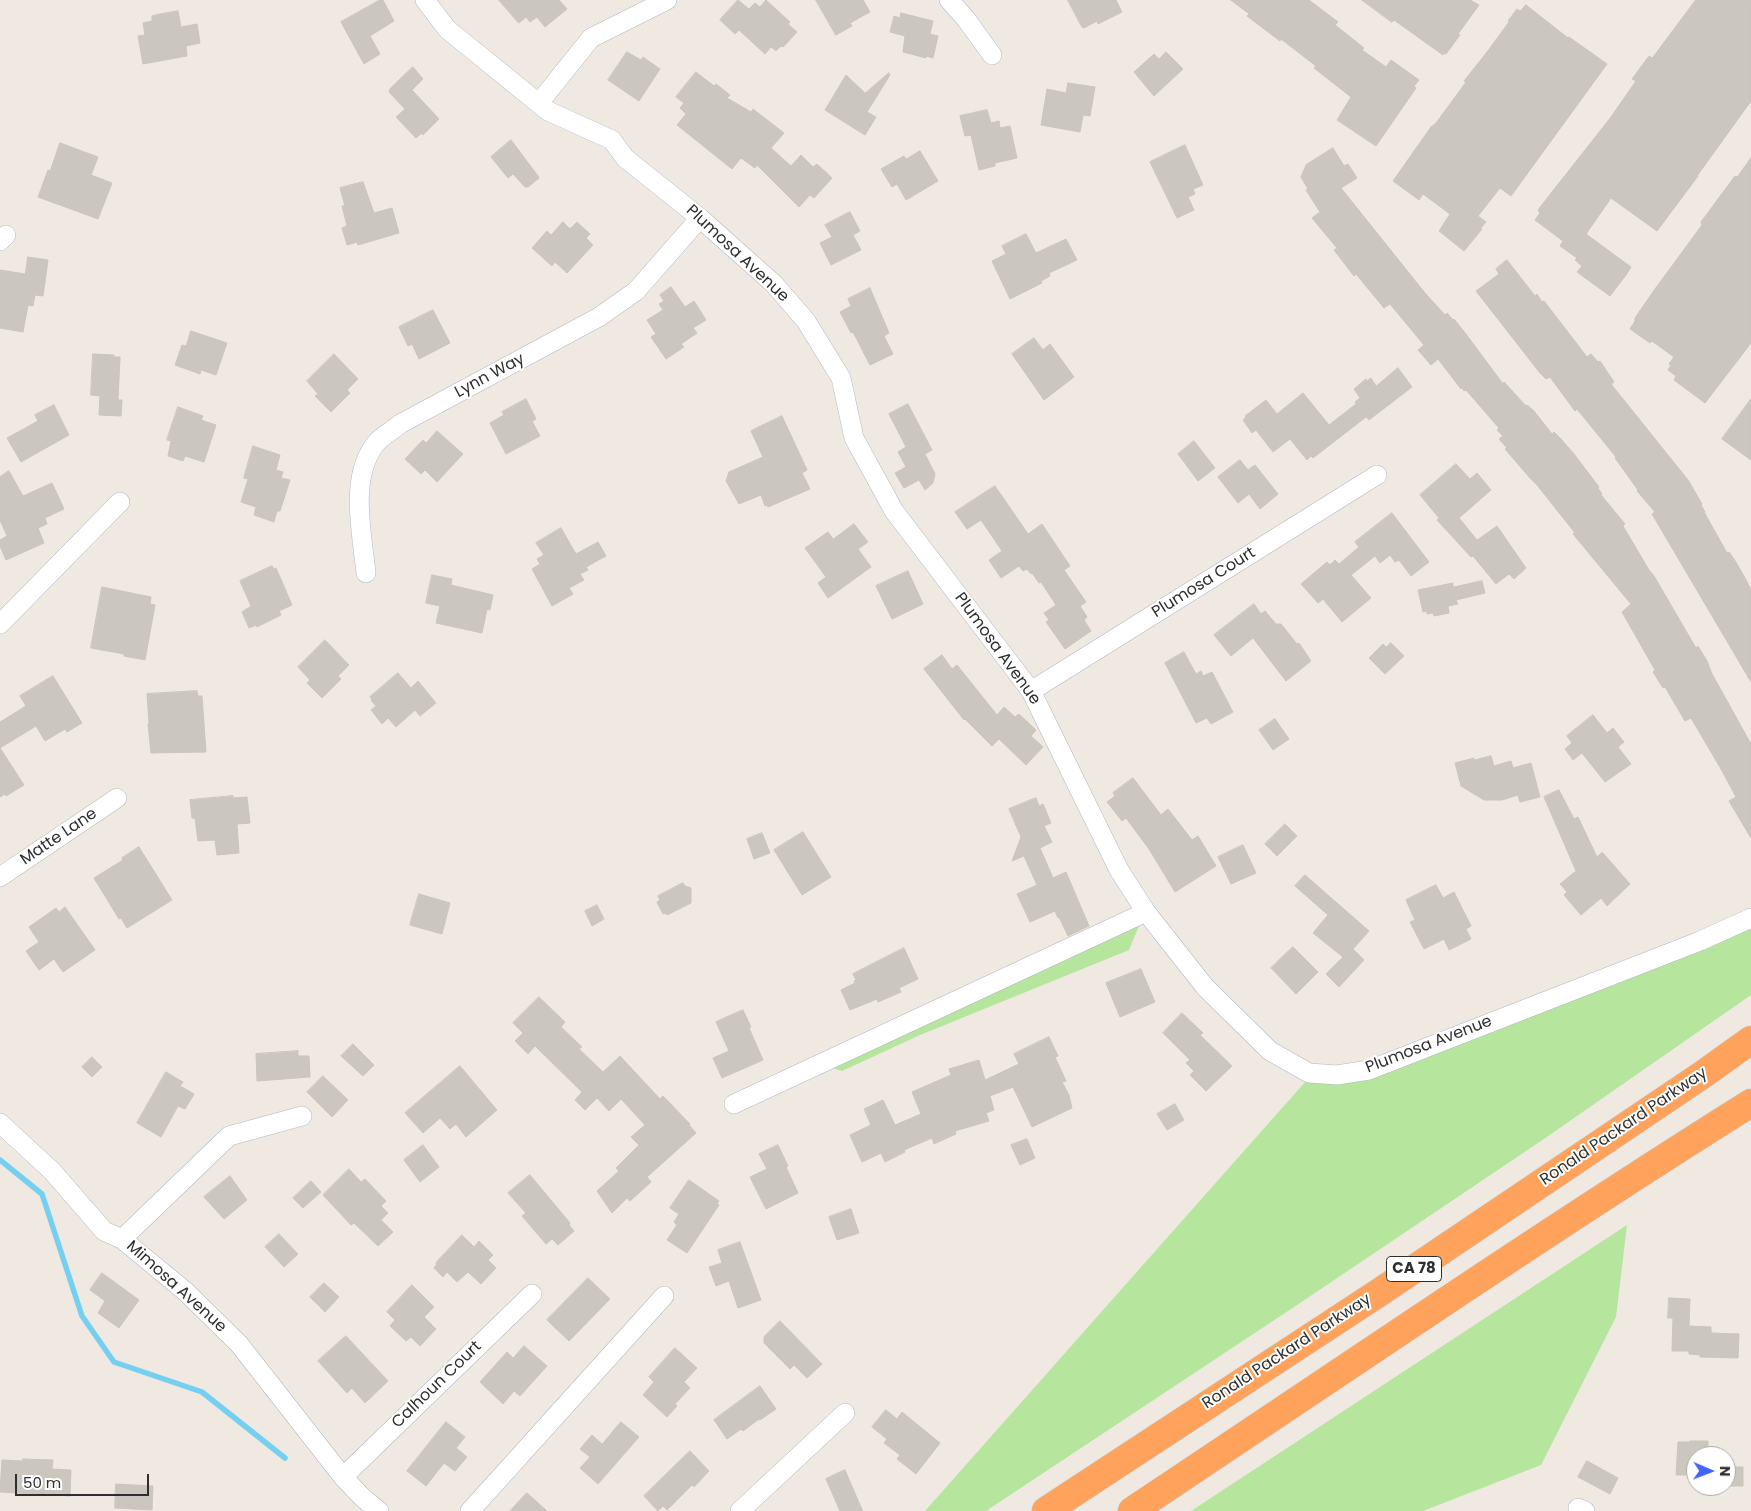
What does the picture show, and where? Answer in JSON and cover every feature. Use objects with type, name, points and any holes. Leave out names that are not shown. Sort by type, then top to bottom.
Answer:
[{"type":"highway","name":"Ronald Packard Parkway","points":[[1046,1511],[1380,1292],[1751,1040]]},
{"type":"highway","name":"CA 78","points":[[1132,1511],[1694,1138],[1751,1103]]},
{"type":"street","name":"Plumosa Avenue","points":[[425,0],[447,29],[548,111],[612,140],[625,158],[700,218],[774,284],[806,321],[841,378],[854,438],[894,511],[1031,691],[1119,870],[1146,912],[1205,987],[1270,1051],[1309,1073],[1338,1075],[1369,1070],[1700,941],[1751,918]]},
{"type":"street","points":[[539,104],[591,38],[667,0]]},
{"type":"street","points":[[949,0],[966,19],[992,55]]},
{"type":"street","name":"Lynn Way","points":[[366,573],[359,490],[365,462],[378,441],[400,424],[599,317],[636,292],[700,218]]},
{"type":"street","name":"Plumosa Court","points":[[1031,691],[1377,475]]},
{"type":"street","points":[[0,624],[120,502]]},
{"type":"street","name":"Matte Lane","points":[[0,877],[118,798]]},
{"type":"street","points":[[734,1104],[1146,912]]},
{"type":"street","points":[[122,1239],[230,1136],[302,1116]]},
{"type":"street","name":"Mimosa Avenue","points":[[0,1123],[52,1171],[104,1231],[122,1239],[186,1292],[239,1344],[343,1477],[363,1498],[379,1511]]},
{"type":"street","name":"Calhoun Court","points":[[343,1477],[532,1294]]},
{"type":"street","points":[[470,1511],[664,1296]]},
{"type":"street","points":[[740,1511],[845,1413]]},
{"type":"green space","points":[[1143,916],[1129,950],[920,1035],[842,1071],[826,1066]]},
{"type":"green space","points":[[1751,927],[1751,995],[1541,1141],[986,1511],[925,1511],[1306,1081],[1336,1084]]},
{"type":"green space","points":[[1627,1225],[1616,1317],[1541,1465],[1423,1511],[1191,1511]]},
{"type":"building","points":[[383,0],[394,21],[370,36],[380,54],[364,64],[341,22]]},
{"type":"building","points":[[499,0],[559,0],[567,9],[545,27],[537,17],[530,22],[526,17],[519,23]]},
{"type":"building","points":[[738,0],[749,9],[755,3],[760,7],[766,0],[790,22],[788,24],[797,32],[783,47],[781,46],[776,51],[771,47],[765,54],[739,30],[735,34],[720,20]]},
{"type":"building","points":[[816,0],[863,0],[870,12],[850,23],[852,26],[836,35]]},
{"type":"building","points":[[1068,0],[1116,0],[1122,12],[1098,24],[1097,21],[1084,28]]},
{"type":"building","points":[[1231,0],[1309,0],[1338,22],[1335,25],[1364,48],[1362,50],[1386,67],[1391,60],[1419,80],[1414,86],[1416,88],[1376,146],[1337,120],[1351,97],[1314,68],[1316,66],[1247,16],[1249,14]]},
{"type":"building","points":[[1362,0],[1470,0],[1479,5],[1458,34],[1460,35],[1446,54],[1444,53],[1443,55]]},
{"type":"building","points":[[1696,0],[1751,0],[1751,101],[1657,231],[1611,198],[1586,234],[1631,267],[1610,296],[1577,272],[1582,266],[1575,260],[1577,258],[1560,246],[1563,241],[1535,220],[1540,213],[1538,210],[1611,117],[1636,81],[1632,79],[1649,56],[1652,58]]},
{"type":"building","points":[[1526,5],[1568,38],[1607,64],[1511,196],[1500,188],[1478,216],[1486,222],[1464,251],[1439,231],[1450,214],[1423,194],[1419,200],[1393,181],[1517,9],[1520,11]]},
{"type":"building","points":[[178,11],[181,27],[197,24],[200,43],[186,46],[187,56],[143,64],[138,36],[145,35],[143,23],[152,21],[152,16]]},
{"type":"building","points":[[901,13],[933,21],[930,34],[938,36],[933,58],[903,52],[905,36],[890,32],[894,16],[900,18]]},
{"type":"building","points":[[627,52],[641,60],[643,57],[660,69],[639,101],[608,80]]},
{"type":"building","points":[[1166,52],[1183,69],[1154,96],[1134,72],[1154,54],[1159,59]]},
{"type":"building","points":[[413,67],[423,79],[412,90],[439,119],[423,135],[422,133],[416,138],[396,117],[405,109],[389,92]]},
{"type":"building","points":[[696,72],[714,86],[716,84],[730,95],[727,98],[751,112],[753,109],[784,133],[771,148],[791,166],[801,155],[813,167],[817,164],[832,178],[814,198],[810,195],[799,207],[757,165],[755,168],[741,158],[732,169],[677,125],[686,114],[680,108],[684,103],[676,97]]},
{"type":"building","points":[[889,73],[890,75],[867,112],[876,117],[865,135],[825,110],[846,75],[865,93]]},
{"type":"building","points":[[1068,83],[1095,87],[1090,116],[1083,115],[1080,132],[1041,125],[1047,89],[1066,93]]},
{"type":"building","points":[[987,110],[991,123],[999,121],[1000,128],[1010,126],[1017,158],[995,163],[995,166],[979,170],[971,135],[965,136],[960,116]]},
{"type":"building","points":[[511,140],[539,178],[528,187],[525,187],[513,174],[508,178],[491,157]]},
{"type":"building","points":[[60,143],[98,157],[91,175],[112,183],[98,219],[38,197]]},
{"type":"building","points":[[1185,145],[1203,185],[1193,189],[1195,194],[1188,197],[1194,210],[1177,218],[1150,162]]},
{"type":"building","points":[[1333,148],[1344,166],[1348,164],[1357,178],[1341,188],[1425,293],[1445,315],[1447,313],[1454,319],[1503,384],[1504,382],[1526,406],[1534,411],[1552,434],[1554,432],[1574,454],[1599,487],[1601,495],[1625,524],[1623,526],[1649,570],[1696,648],[1698,646],[1707,661],[1712,674],[1751,744],[1751,838],[1729,801],[1736,797],[1721,769],[1691,718],[1685,721],[1665,687],[1663,688],[1653,672],[1655,670],[1622,612],[1631,604],[1573,534],[1575,533],[1537,485],[1505,449],[1507,448],[1499,439],[1503,436],[1497,430],[1499,428],[1466,390],[1461,389],[1438,359],[1431,365],[1418,350],[1424,345],[1390,304],[1384,308],[1356,274],[1354,276],[1334,250],[1337,248],[1312,218],[1320,212],[1306,190],[1308,189],[1301,177],[1306,165]]},
{"type":"building","points":[[920,151],[938,181],[906,200],[897,184],[892,187],[881,169],[904,156],[906,159]]},
{"type":"building","points":[[1751,158],[1751,343],[1705,403],[1674,380],[1676,376],[1668,370],[1671,365],[1669,364],[1674,357],[1652,341],[1650,343],[1630,329],[1635,318],[1655,289],[1702,225],[1701,222],[1735,176],[1737,177]]},
{"type":"building","points":[[363,182],[374,213],[392,208],[399,233],[358,245],[357,242],[347,245],[342,228],[347,226],[342,206],[345,206],[340,188]]},
{"type":"building","points":[[850,212],[860,231],[853,235],[861,250],[831,265],[820,243],[832,237],[825,225]]},
{"type":"building","points":[[563,222],[570,229],[577,222],[590,234],[586,238],[593,245],[567,273],[555,262],[552,266],[532,248],[547,231],[551,235]]},
{"type":"building","points":[[1026,234],[1036,253],[1066,239],[1077,260],[1049,273],[1050,276],[1041,281],[1042,283],[1010,299],[992,261],[1006,254],[1002,246]]},
{"type":"building","points":[[28,257],[48,260],[43,296],[35,295],[33,306],[28,305],[23,332],[0,328],[0,270],[25,274]]},
{"type":"building","points":[[1507,260],[1535,296],[1537,294],[1542,302],[1544,301],[1587,357],[1591,354],[1598,362],[1600,361],[1614,382],[1611,384],[1688,480],[1727,553],[1729,552],[1744,576],[1751,590],[1751,682],[1652,514],[1655,512],[1637,491],[1616,457],[1577,409],[1575,411],[1550,377],[1546,379],[1540,373],[1476,291],[1499,274],[1496,269]]},
{"type":"building","points":[[671,287],[685,307],[694,301],[706,320],[693,328],[697,333],[681,344],[684,347],[666,359],[651,337],[656,334],[647,320],[663,310],[659,304],[664,301],[660,295]]},
{"type":"building","points":[[870,288],[889,333],[884,336],[893,354],[870,365],[840,312],[851,306],[848,299]]},
{"type":"building","points":[[433,310],[450,343],[419,359],[412,344],[408,346],[399,327]]},
{"type":"building","points":[[191,331],[227,343],[216,375],[201,370],[200,374],[175,365],[182,345],[186,346]]},
{"type":"building","points":[[1034,338],[1043,350],[1050,344],[1074,377],[1044,400],[1012,354]]},
{"type":"building","points":[[93,354],[120,357],[118,400],[122,400],[121,416],[99,415],[100,396],[91,395]]},
{"type":"building","points":[[334,354],[358,379],[347,390],[350,393],[331,412],[315,396],[318,394],[307,381]]},
{"type":"building","points":[[1398,368],[1412,387],[1369,420],[1366,417],[1313,458],[1311,456],[1307,460],[1290,439],[1273,452],[1256,430],[1252,433],[1243,420],[1245,416],[1266,400],[1277,414],[1303,393],[1329,425],[1356,404],[1355,402],[1360,398],[1354,389],[1366,379],[1367,381],[1371,378],[1376,386]]},
{"type":"building","points":[[526,399],[536,419],[532,421],[540,436],[506,454],[490,423],[504,415],[502,412]]},
{"type":"building","points":[[1751,399],[1751,460],[1722,439]]},
{"type":"building","points":[[908,404],[932,450],[925,454],[935,474],[933,483],[925,490],[919,480],[904,488],[895,473],[906,467],[898,452],[906,447],[889,414]]},
{"type":"building","points":[[54,405],[69,435],[21,462],[7,438],[38,421],[35,415]]},
{"type":"building","points":[[178,407],[203,416],[201,420],[216,425],[204,462],[185,456],[183,461],[168,456],[171,441],[167,440]]},
{"type":"building","points":[[782,416],[807,470],[802,473],[810,489],[768,507],[767,505],[765,506],[761,495],[739,504],[726,481],[729,472],[763,457],[751,431]]},
{"type":"building","points":[[437,431],[463,454],[437,482],[425,470],[421,474],[405,459],[423,440],[426,443]]},
{"type":"building","points":[[1194,441],[1215,468],[1198,481],[1178,454]]},
{"type":"building","points":[[253,446],[280,455],[276,470],[283,472],[281,478],[290,480],[280,511],[277,511],[274,522],[254,515],[256,507],[241,502],[248,479],[244,478]]},
{"type":"building","points":[[1240,460],[1248,470],[1255,465],[1278,494],[1260,509],[1249,494],[1238,503],[1218,477]]},
{"type":"building","points":[[1456,464],[1470,479],[1477,473],[1491,490],[1459,518],[1477,540],[1497,526],[1526,568],[1514,579],[1509,574],[1496,584],[1473,556],[1471,557],[1437,520],[1439,518],[1420,495]]},
{"type":"building","points":[[9,471],[23,496],[52,483],[64,509],[45,518],[47,524],[38,528],[44,543],[6,560],[0,546],[0,540],[7,536],[0,520],[0,477]]},
{"type":"building","points":[[995,486],[1028,534],[1042,524],[1070,566],[1064,570],[1086,602],[1080,606],[1087,617],[1084,620],[1091,631],[1065,649],[1046,622],[1049,620],[1044,613],[1056,605],[1041,582],[1039,583],[1027,569],[1023,571],[1019,566],[1001,578],[989,560],[1002,551],[981,520],[967,529],[955,512]]},
{"type":"building","points":[[1392,513],[1429,562],[1411,576],[1399,560],[1395,562],[1390,555],[1380,563],[1375,556],[1351,575],[1371,598],[1342,622],[1323,599],[1318,603],[1301,584],[1327,562],[1330,565],[1335,560],[1339,564],[1359,547],[1355,542]]},
{"type":"building","points":[[854,524],[868,542],[858,549],[871,567],[828,598],[818,583],[826,577],[805,548],[828,532],[833,539]]},
{"type":"building","points":[[561,528],[576,554],[598,542],[606,556],[586,567],[588,570],[580,574],[584,580],[569,588],[573,594],[552,606],[532,569],[540,564],[537,559],[544,555],[536,543]]},
{"type":"building","points":[[272,566],[274,569],[276,568],[292,605],[279,611],[281,615],[257,627],[256,625],[249,628],[242,612],[251,606],[240,581]]},
{"type":"building","points":[[908,571],[923,604],[892,619],[876,586]]},
{"type":"building","points":[[432,575],[452,579],[451,585],[493,595],[490,610],[487,609],[482,633],[436,623],[440,606],[426,603]]},
{"type":"building","points":[[1482,581],[1485,593],[1456,600],[1458,604],[1448,606],[1449,613],[1434,616],[1433,613],[1427,614],[1427,611],[1423,612],[1418,590],[1453,583],[1453,587]]},
{"type":"building","points":[[102,587],[151,597],[150,604],[155,605],[145,660],[91,648]]},
{"type":"building","points":[[1254,604],[1261,614],[1265,611],[1276,624],[1281,624],[1297,644],[1299,643],[1311,661],[1286,681],[1253,638],[1231,656],[1214,635]]},
{"type":"building","points":[[325,640],[349,665],[338,676],[341,679],[322,698],[307,683],[310,680],[298,667]]},
{"type":"building","points":[[1391,643],[1404,656],[1385,674],[1369,658],[1383,644],[1386,647]]},
{"type":"building","points":[[1184,652],[1196,674],[1201,671],[1203,676],[1212,672],[1233,712],[1211,724],[1207,718],[1196,723],[1165,663]]},
{"type":"building","points":[[942,655],[952,669],[957,665],[997,715],[1004,707],[1015,717],[1019,714],[1036,730],[1031,736],[1043,747],[1026,765],[999,739],[992,746],[964,720],[924,669]]},
{"type":"building","points":[[398,673],[411,688],[418,681],[436,703],[420,716],[415,710],[396,727],[388,718],[382,724],[371,710],[376,706],[370,697]]},
{"type":"building","points":[[53,676],[82,723],[67,732],[65,729],[45,741],[36,726],[0,748],[0,722],[26,706],[20,696]]},
{"type":"building","points":[[197,691],[198,696],[202,696],[206,752],[151,753],[147,694]]},
{"type":"building","points":[[1593,715],[1607,733],[1613,728],[1624,742],[1618,747],[1631,764],[1605,782],[1582,753],[1573,760],[1565,749],[1572,743],[1567,736]]},
{"type":"building","points":[[1275,719],[1289,739],[1273,750],[1259,730]]},
{"type":"building","points":[[0,748],[24,785],[6,796],[5,794],[0,797]]},
{"type":"building","points":[[1491,756],[1494,766],[1511,761],[1513,768],[1531,763],[1540,797],[1520,802],[1518,795],[1502,800],[1484,800],[1461,786],[1455,763]]},
{"type":"building","points":[[1133,778],[1161,815],[1168,809],[1192,840],[1198,836],[1216,866],[1175,892],[1149,849],[1126,818],[1122,821],[1107,802],[1115,796],[1113,793]]},
{"type":"building","points":[[1559,790],[1574,819],[1578,817],[1597,857],[1602,852],[1630,884],[1607,906],[1601,898],[1581,915],[1564,895],[1567,892],[1560,884],[1576,871],[1544,797]]},
{"type":"building","points":[[233,796],[233,798],[247,797],[250,823],[237,824],[239,853],[217,855],[215,840],[198,841],[190,800]]},
{"type":"building","points":[[1036,798],[1039,806],[1043,804],[1051,823],[1044,826],[1052,842],[1040,848],[1053,878],[1066,872],[1089,926],[1068,936],[1055,911],[1030,922],[1017,894],[1037,885],[1024,856],[1012,861],[1021,837],[1009,809]]},
{"type":"building","points":[[1285,824],[1297,836],[1277,856],[1265,844]]},
{"type":"building","points":[[803,832],[831,877],[802,895],[774,850]]},
{"type":"building","points":[[762,833],[770,853],[754,859],[747,839]]},
{"type":"building","points":[[1243,845],[1256,873],[1231,884],[1218,857]]},
{"type":"building","points":[[139,847],[172,900],[127,928],[121,918],[119,919],[94,878],[123,860],[122,858]]},
{"type":"building","points":[[1305,875],[1369,931],[1353,949],[1364,960],[1339,987],[1326,974],[1343,957],[1313,933],[1328,915],[1295,886]]},
{"type":"building","points":[[683,883],[691,888],[691,903],[667,915],[666,913],[663,914],[657,902],[660,900],[658,896]]},
{"type":"building","points":[[1436,885],[1443,898],[1454,892],[1471,926],[1466,929],[1471,939],[1449,950],[1444,939],[1424,949],[1410,922],[1415,920],[1406,900]]},
{"type":"building","points":[[419,894],[450,903],[442,934],[410,925]]},
{"type":"building","points":[[597,905],[604,919],[592,926],[585,911]]},
{"type":"building","points":[[65,907],[95,950],[63,972],[54,959],[39,970],[26,951],[39,942],[29,927],[56,908],[59,912]]},
{"type":"building","points":[[1293,947],[1318,972],[1296,994],[1271,968]]},
{"type":"building","points":[[904,948],[918,979],[899,988],[901,992],[878,1002],[877,999],[850,1010],[841,990],[855,983],[854,981],[856,980],[853,974]]},
{"type":"building","points":[[1141,969],[1155,1002],[1120,1017],[1106,983]]},
{"type":"building","points":[[539,997],[565,1022],[561,1027],[582,1047],[579,1049],[603,1072],[620,1056],[660,1099],[663,1096],[690,1124],[696,1133],[647,1177],[651,1182],[630,1201],[627,1198],[612,1213],[597,1191],[619,1171],[616,1168],[639,1145],[631,1137],[645,1125],[621,1099],[609,1111],[597,1098],[585,1110],[575,1100],[582,1092],[535,1046],[528,1054],[515,1041],[523,1033],[513,1023]]},
{"type":"building","points":[[743,1010],[763,1060],[722,1078],[713,1058],[729,1051],[716,1022]]},
{"type":"building","points":[[1182,1013],[1203,1033],[1200,1035],[1232,1066],[1206,1091],[1190,1075],[1194,1071],[1186,1063],[1190,1060],[1163,1033]]},
{"type":"building","points":[[1049,1037],[1058,1056],[1055,1057],[1066,1081],[1062,1082],[1069,1095],[1072,1108],[1032,1127],[1013,1087],[990,1096],[994,1110],[986,1113],[989,1121],[955,1131],[956,1134],[934,1144],[932,1138],[904,1150],[905,1152],[885,1162],[881,1153],[862,1162],[850,1135],[871,1125],[864,1109],[883,1100],[895,1125],[921,1114],[912,1092],[951,1075],[949,1069],[979,1060],[985,1080],[1019,1064],[1014,1054]]},
{"type":"building","points":[[353,1044],[374,1065],[363,1076],[341,1056]]},
{"type":"building","points":[[298,1051],[298,1056],[309,1056],[310,1077],[257,1081],[256,1054]]},
{"type":"building","points":[[92,1057],[102,1067],[92,1077],[82,1067]]},
{"type":"building","points":[[460,1066],[497,1110],[466,1137],[456,1124],[450,1129],[440,1118],[423,1133],[405,1113]]},
{"type":"building","points":[[166,1072],[183,1082],[180,1086],[194,1094],[185,1109],[178,1106],[161,1137],[137,1123]]},
{"type":"building","points":[[323,1076],[348,1100],[332,1117],[307,1092]]},
{"type":"building","points":[[1175,1104],[1184,1120],[1167,1130],[1157,1114]]},
{"type":"building","points":[[1027,1139],[1035,1158],[1020,1165],[1011,1145]]},
{"type":"building","points":[[423,1145],[439,1167],[420,1182],[404,1160]]},
{"type":"building","points":[[778,1145],[798,1193],[766,1209],[750,1177],[767,1169],[759,1154]]},
{"type":"building","points":[[349,1169],[361,1182],[365,1179],[386,1201],[381,1206],[388,1213],[381,1220],[393,1232],[378,1246],[354,1223],[351,1225],[323,1195]]},
{"type":"building","points":[[530,1175],[570,1223],[569,1225],[574,1231],[558,1245],[552,1239],[546,1244],[522,1216],[526,1213],[508,1193]]},
{"type":"building","points":[[230,1176],[247,1200],[224,1219],[204,1197]]},
{"type":"building","points":[[689,1180],[719,1201],[717,1204],[719,1205],[687,1253],[667,1240],[677,1225],[674,1222],[679,1214],[670,1208]]},
{"type":"building","points":[[311,1181],[321,1192],[303,1208],[293,1198]]},
{"type":"building","points":[[851,1209],[859,1233],[837,1240],[829,1217]]},
{"type":"building","points":[[279,1234],[298,1254],[284,1267],[265,1247]]},
{"type":"building","points":[[462,1235],[474,1247],[479,1241],[493,1255],[488,1260],[496,1268],[481,1284],[468,1272],[457,1282],[447,1272],[443,1277],[434,1268],[436,1263]]},
{"type":"building","points":[[740,1242],[761,1300],[738,1308],[729,1281],[716,1286],[709,1267],[722,1263],[718,1250]]},
{"type":"building","points":[[102,1273],[139,1300],[119,1328],[98,1313],[105,1301],[90,1290]]},
{"type":"building","points":[[588,1278],[610,1299],[569,1341],[547,1320]]},
{"type":"building","points":[[324,1283],[339,1297],[325,1312],[310,1297]]},
{"type":"building","points":[[412,1285],[434,1307],[424,1317],[436,1329],[420,1346],[411,1337],[406,1341],[390,1326],[395,1320],[387,1312]]},
{"type":"building","points":[[1669,1298],[1690,1299],[1689,1326],[1711,1327],[1711,1333],[1739,1334],[1738,1358],[1700,1357],[1700,1355],[1689,1354],[1689,1351],[1672,1351],[1673,1318],[1668,1318]]},
{"type":"building","points":[[780,1321],[822,1364],[807,1378],[794,1365],[790,1369],[764,1343],[764,1337]]},
{"type":"building","points":[[346,1336],[388,1381],[365,1403],[352,1388],[347,1393],[318,1361]]},
{"type":"building","points":[[524,1346],[547,1366],[520,1396],[514,1391],[503,1404],[480,1382],[507,1352],[513,1358]]},
{"type":"building","points":[[675,1348],[697,1368],[684,1382],[690,1388],[675,1404],[677,1406],[667,1417],[643,1395],[654,1382],[649,1377]]},
{"type":"building","points":[[760,1386],[776,1409],[743,1431],[741,1429],[727,1439],[714,1420]]},
{"type":"building","points":[[886,1410],[897,1419],[902,1412],[940,1443],[916,1474],[897,1459],[900,1455],[884,1443],[887,1439],[872,1427]]},
{"type":"building","points":[[446,1422],[465,1437],[456,1448],[467,1457],[455,1471],[444,1463],[426,1486],[407,1471]]},
{"type":"building","points":[[621,1422],[639,1437],[598,1484],[580,1468],[590,1457],[580,1449],[592,1435],[602,1444]]},
{"type":"building","points":[[1708,1441],[1708,1446],[1686,1446],[1686,1475],[1676,1475],[1678,1442]]},
{"type":"building","points":[[690,1451],[709,1471],[694,1487],[692,1485],[667,1510],[663,1506],[658,1511],[644,1496]]},
{"type":"building","points":[[23,1459],[53,1460],[52,1469],[71,1470],[70,1496],[0,1492],[2,1460],[23,1461]]},
{"type":"building","points":[[1587,1461],[1618,1478],[1610,1494],[1578,1477]]},
{"type":"building","points":[[1736,1467],[1743,1467],[1743,1486],[1736,1486]]},
{"type":"building","points":[[845,1470],[863,1511],[840,1511],[826,1479]]},
{"type":"building","points":[[116,1484],[153,1486],[152,1510],[115,1508]]},
{"type":"building","points":[[527,1493],[547,1511],[510,1511]]},
{"type":"waterway","points":[[0,1160],[42,1194],[82,1316],[114,1362],[202,1392],[285,1458]]}]
